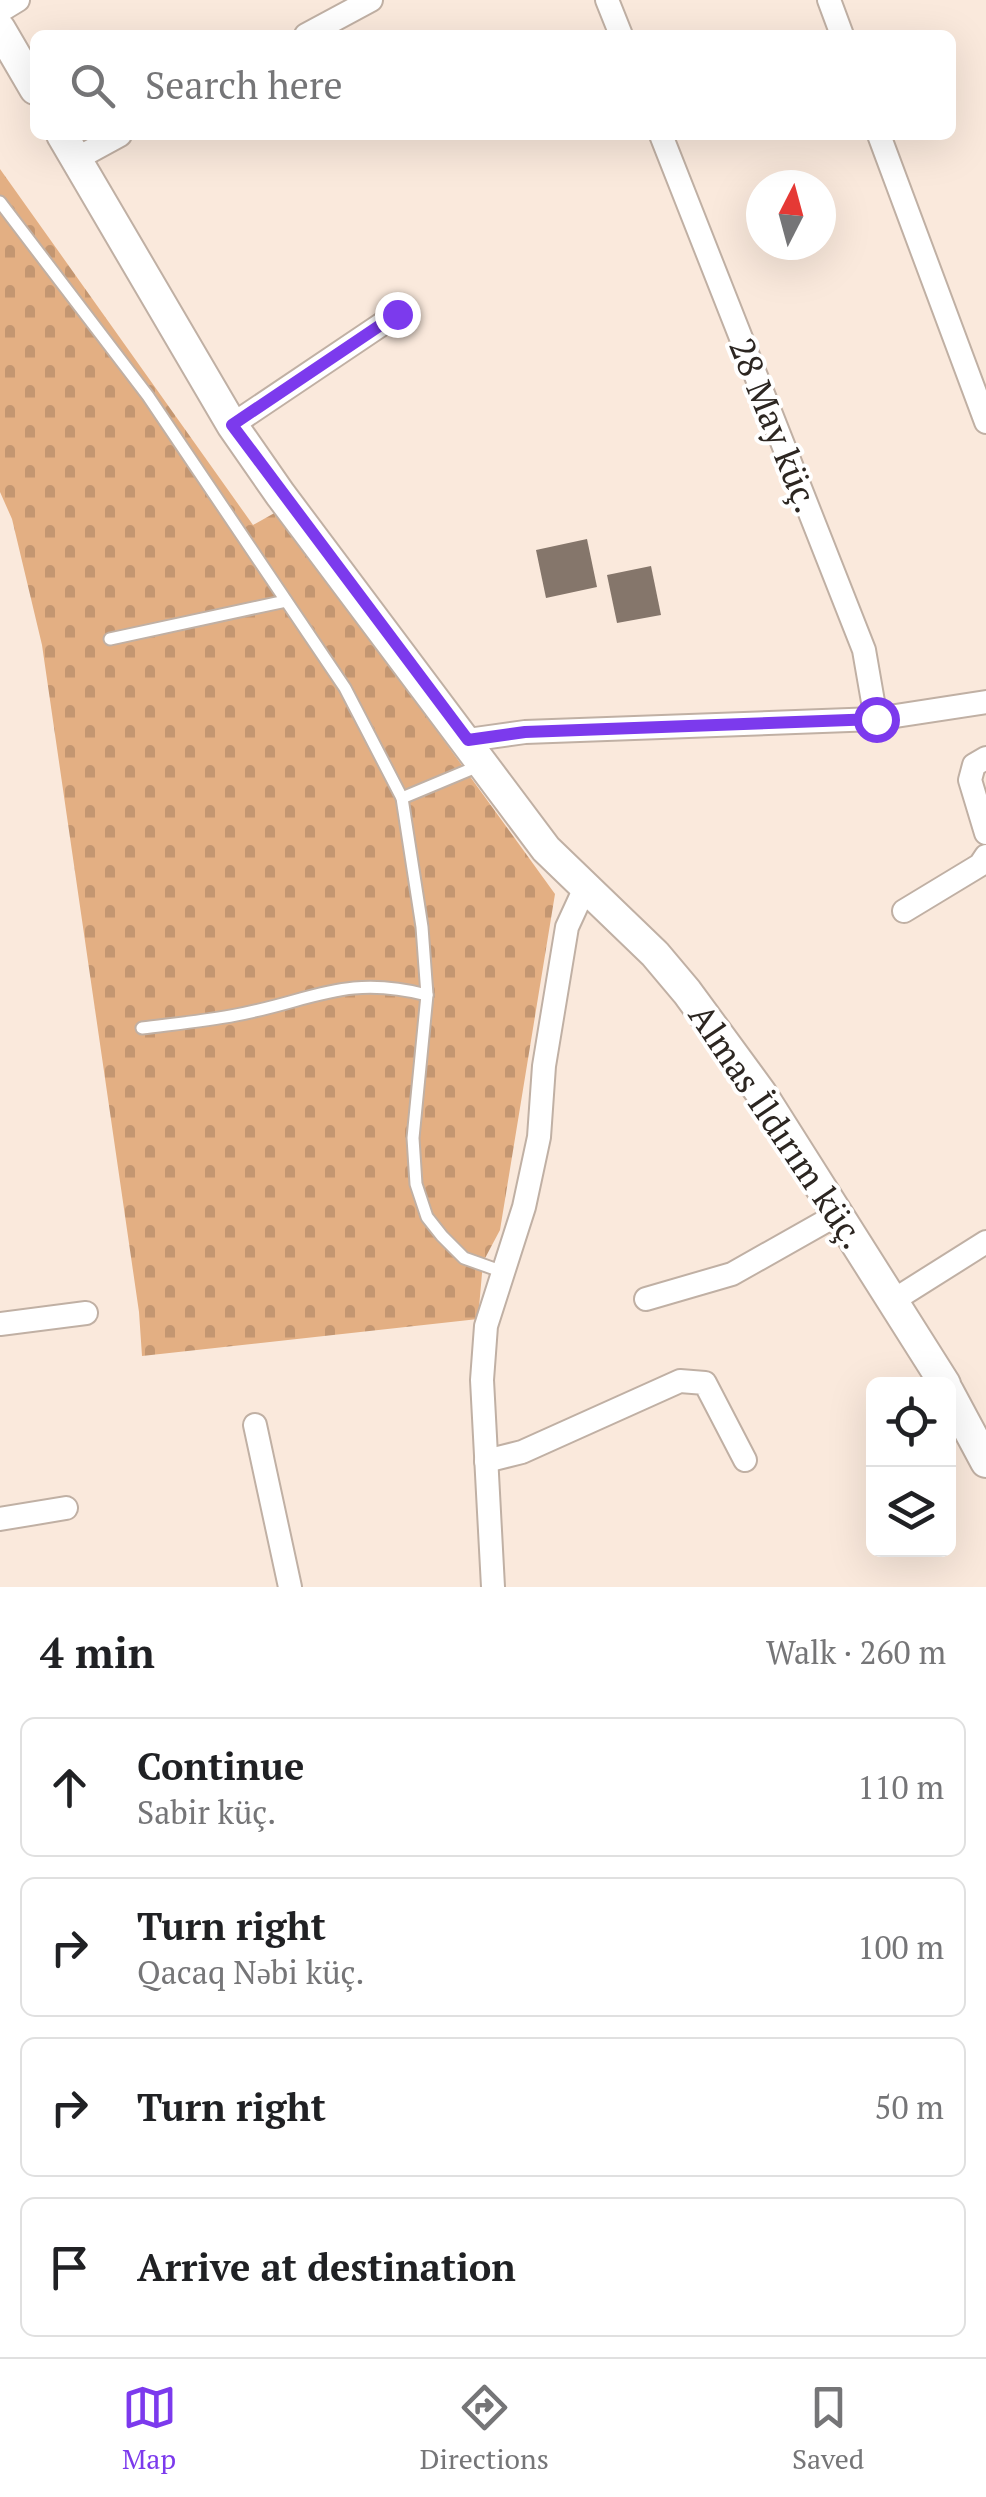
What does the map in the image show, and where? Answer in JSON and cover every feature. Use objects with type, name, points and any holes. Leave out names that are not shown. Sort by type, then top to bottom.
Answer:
[{"type":"street","points":[[0,12],[18,0]]},
{"type":"street","points":[[315,30],[371,0]]},
{"type":"street","points":[[607,0],[619,30]]},
{"type":"street","points":[[829,0],[840,30]]},
{"type":"street","points":[[0,29],[30,80]]},
{"type":"street","points":[[69,147],[99,140]]},
{"type":"street","name":"28 May küç.","points":[[662,140],[864,650],[876,719]]},
{"type":"street","points":[[881,140],[986,422]]},
{"type":"street","name":"Almas İldırım küç.","points":[[69,147],[232,425],[546,849],[584,890],[655,954],[687,992],[761,1093],[941,1377]]},
{"type":"street","points":[[232,425],[397,314]]},
{"type":"street","points":[[476,752],[525,732],[876,719],[986,702]]},
{"type":"street","points":[[986,758],[974,766],[970,780],[986,832]]},
{"type":"street","points":[[904,910],[980,865],[986,856]]},
{"type":"street","points":[[493,1587],[483,1352],[486,1326],[506,1273],[538,1137],[544,1066],[567,927],[584,890]]},
{"type":"street","points":[[646,1299],[732,1274],[840,1213]]},
{"type":"street","points":[[894,1300],[986,1242]]},
{"type":"street","points":[[0,1324],[86,1313]]},
{"type":"street","points":[[486,1461],[522,1452],[680,1381],[705,1383],[745,1460]]},
{"type":"street","points":[[956,1406],[986,1462]]},
{"type":"street","points":[[255,1425],[290,1587]]},
{"type":"street","points":[[0,1519],[66,1508]]},
{"type":"lane","points":[[0,202],[148,396],[345,688],[402,798],[422,927],[427,995],[413,1138],[416,1184],[427,1217],[464,1258],[506,1273]]},
{"type":"lane","points":[[110,638],[286,601]]},
{"type":"lane","points":[[402,798],[476,752]]},
{"type":"lane","points":[[142,1028],[238,1015],[331,988],[386,984],[427,995]]},
{"type":"green space","points":[[0,169],[253,525],[278,511],[555,894],[500,1230],[483,1262],[478,1319],[142,1356],[139,1312],[42,645],[12,519],[0,492]]},
{"type":"building","points":[[587,539],[597,587],[546,598],[536,550]]},
{"type":"building","points":[[651,566],[661,615],[617,623],[607,575]]},
{"type":"route","points":[[397,314],[232,425],[468,740],[525,732],[876,719]]}]
